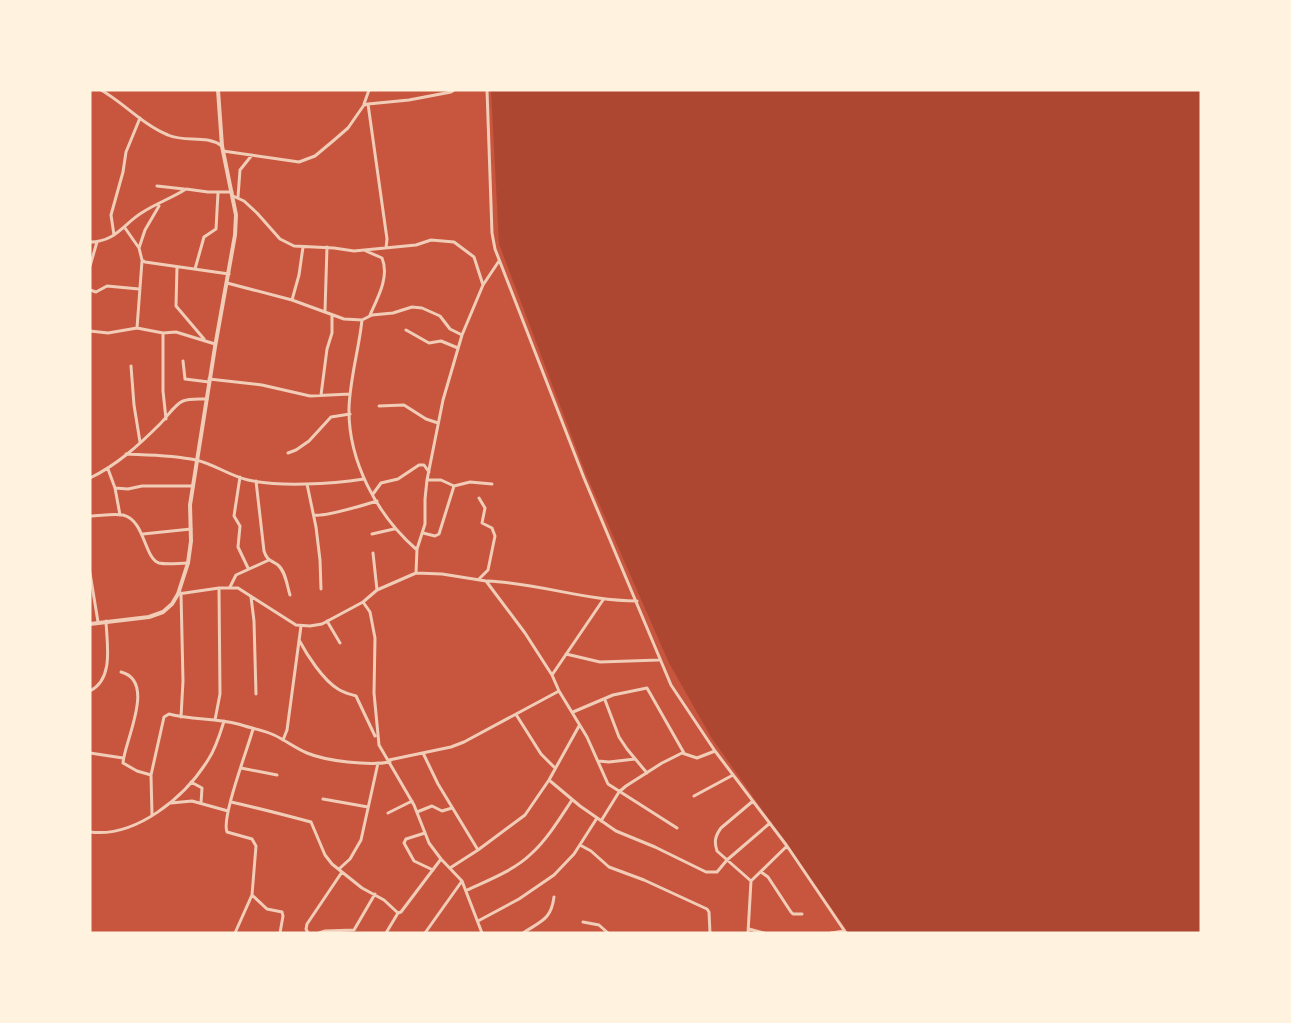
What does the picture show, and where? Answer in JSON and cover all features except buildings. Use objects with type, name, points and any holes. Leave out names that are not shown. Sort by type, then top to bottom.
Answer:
[{"type":"street","points":[[101,90],[109,92],[140,118],[173,138],[209,139],[223,148],[295,163],[315,156],[348,128],[366,104],[410,100],[451,93],[454,90]]},
{"type":"street","points":[[90,624],[149,617],[163,612],[179,594],[188,563],[191,529],[189,510],[235,235],[234,195],[223,148],[218,90]]},
{"type":"street","points":[[369,90],[366,104],[387,239],[386,248]]},
{"type":"street","points":[[487,90],[492,233],[499,261],[584,478],[660,660],[671,685],[715,751],[787,846],[846,932]]},
{"type":"street","points":[[114,235],[111,215],[126,152],[140,118]]},
{"type":"street","points":[[234,195],[240,170],[252,154]]},
{"type":"street","points":[[157,186],[234,195],[257,213],[280,240],[303,247],[364,251],[416,245],[431,240],[454,242],[474,257],[483,285]]},
{"type":"street","points":[[90,242],[97,242],[114,235],[140,213],[186,189]]},
{"type":"street","points":[[195,270],[204,237],[216,229],[218,192]]},
{"type":"street","points":[[139,248],[145,230],[160,204]]},
{"type":"street","points":[[125,228],[139,248],[142,260],[136,328]]},
{"type":"street","points":[[90,266],[97,242]]},
{"type":"street","points":[[292,300],[303,247]]},
{"type":"street","points":[[325,312],[327,247]]},
{"type":"street","points":[[364,251],[382,258],[384,264],[381,289],[369,317]]},
{"type":"street","points":[[142,260],[228,274]]},
{"type":"street","points":[[416,573],[417,549],[423,533],[429,472],[438,423],[462,335],[483,285],[499,261]]},
{"type":"street","points":[[177,267],[176,306],[205,340]]},
{"type":"street","points":[[227,283],[253,292],[292,300],[332,316],[362,320],[416,307],[440,316],[450,329],[462,335]]},
{"type":"street","points":[[90,290],[96,292],[107,286],[139,289]]},
{"type":"street","points":[[321,395],[327,349],[332,333],[332,316]]},
{"type":"street","points":[[362,320],[351,394],[352,441],[364,479],[372,494],[394,529],[417,549]]},
{"type":"street","points":[[90,332],[108,333],[136,328],[163,333],[176,332],[215,344]]},
{"type":"street","points":[[406,330],[429,343],[439,341],[458,348]]},
{"type":"street","points":[[163,333],[163,391],[166,419]]},
{"type":"street","points":[[183,361],[185,379],[262,385],[310,396],[351,394]]},
{"type":"street","points":[[131,366],[140,442]]},
{"type":"street","points":[[90,478],[108,469],[126,454],[166,419],[183,400],[207,399]]},
{"type":"street","points":[[379,406],[404,405],[426,419],[438,423]]},
{"type":"street","points":[[288,453],[309,441],[331,417],[350,414]]},
{"type":"street","points":[[126,454],[198,460],[256,481],[307,484],[364,479]]},
{"type":"street","points":[[372,494],[381,483],[401,477],[419,465],[424,465],[429,472]]},
{"type":"street","points":[[108,469],[115,488],[120,515]]},
{"type":"street","points":[[240,477],[234,516],[240,526],[238,547],[248,568]]},
{"type":"street","points":[[428,480],[441,480],[454,486],[470,482],[492,484]]},
{"type":"street","points":[[256,481],[264,551],[269,560],[282,570],[290,595]]},
{"type":"street","points":[[307,484],[314,514],[321,589]]},
{"type":"street","points":[[115,488],[193,486]]},
{"type":"street","points":[[423,533],[435,536],[439,534],[454,486]]},
{"type":"street","points":[[479,498],[485,512],[481,521],[494,530],[495,536],[489,570],[479,579]]},
{"type":"street","points":[[314,514],[323,516],[377,501]]},
{"type":"street","points":[[90,516],[128,517],[143,534],[151,554],[159,562],[188,563]]},
{"type":"street","points":[[143,534],[191,529]]},
{"type":"street","points":[[372,534],[394,529]]},
{"type":"street","points":[[374,553],[377,590]]},
{"type":"street","points":[[230,588],[236,575],[269,560]]},
{"type":"street","points":[[90,573],[98,622]]},
{"type":"street","points":[[179,594],[219,588],[238,588],[280,617],[301,626],[316,626],[327,621],[363,602],[377,590],[416,573],[521,584],[603,600],[637,601]]},
{"type":"street","points":[[486,581],[525,633],[552,675],[587,737],[608,784],[677,828]]},
{"type":"street","points":[[215,720],[220,694],[219,588]]},
{"type":"street","points":[[179,594],[183,681],[181,717]]},
{"type":"street","points":[[250,596],[254,612],[256,694]]},
{"type":"street","points":[[552,675],[603,600]]},
{"type":"street","points":[[363,602],[370,612],[375,638],[374,693],[377,739]]},
{"type":"street","points":[[90,692],[99,686],[106,674],[106,621]]},
{"type":"street","points":[[327,621],[340,643]]},
{"type":"street","points":[[283,740],[287,730],[301,626]]},
{"type":"street","points":[[299,640],[307,654],[337,689],[356,696],[379,745],[412,801],[429,843],[462,881],[482,931],[477,933]]},
{"type":"street","points":[[566,654],[600,662],[660,660]]},
{"type":"street","points":[[121,672],[132,678],[138,702],[123,765],[152,775]]},
{"type":"street","points":[[573,712],[605,699],[647,688],[684,753],[696,758],[715,751]]},
{"type":"street","points":[[152,815],[152,775],[164,717],[169,714],[224,721],[272,734],[318,756],[378,763],[464,742],[559,691]]},
{"type":"street","points":[[605,699],[619,737],[647,773]]},
{"type":"street","points":[[516,715],[541,754],[555,768]]},
{"type":"street","points":[[90,832],[109,832],[138,824],[169,803],[208,761],[224,721]]},
{"type":"street","points":[[450,868],[525,815],[549,780],[579,725]]},
{"type":"street","points":[[235,933],[252,895],[255,841],[227,832],[225,828],[253,729]]},
{"type":"street","points":[[90,753],[123,758]]},
{"type":"street","points":[[423,753],[434,778],[478,850]]},
{"type":"street","points":[[601,821],[619,792],[662,763],[684,753]]},
{"type":"street","points":[[598,761],[635,759]]},
{"type":"street","points":[[308,933],[306,924],[340,870],[357,850],[378,763]]},
{"type":"street","points":[[242,768],[277,775]]},
{"type":"street","points":[[694,796],[733,775]]},
{"type":"street","points":[[549,780],[616,831],[706,872],[717,872],[727,860],[770,823]]},
{"type":"street","points":[[190,782],[202,788],[201,803]]},
{"type":"street","points":[[466,890],[493,878],[531,855],[572,799]]},
{"type":"street","points":[[323,800],[368,807]]},
{"type":"street","points":[[169,803],[187,801],[228,811]]},
{"type":"street","points":[[388,813],[412,801]]},
{"type":"street","points":[[751,881],[717,851],[714,844],[717,834],[753,801]]},
{"type":"street","points":[[231,802],[276,811],[311,822],[325,855],[362,888],[384,900],[398,913]]},
{"type":"street","points":[[417,812],[432,806],[441,811],[452,808]]},
{"type":"street","points":[[478,921],[501,909],[554,874],[580,845],[597,818]]},
{"type":"street","points":[[425,833],[406,838],[404,843],[414,861],[433,870]]},
{"type":"street","points":[[580,845],[591,851],[609,867],[644,879],[706,909],[709,912],[710,933]]},
{"type":"street","points":[[764,933],[748,931],[751,881],[787,846]]},
{"type":"street","points":[[386,933],[398,913],[441,859]]},
{"type":"street","points":[[761,872],[768,877],[791,912],[802,914]]},
{"type":"street","points":[[424,933],[462,881]]},
{"type":"street","points":[[319,933],[354,930],[375,894]]},
{"type":"street","points":[[252,895],[267,909],[282,912],[280,933]]},
{"type":"street","points":[[523,933],[548,916],[554,897]]},
{"type":"street","points":[[582,922],[599,925],[608,933]]},
{"type":"street","points":[[831,933],[846,932]]},
{"type":"shaded area","points":[[491,90],[1201,90],[1201,933],[849,933],[711,737],[669,663],[586,474],[499,244]]}]
